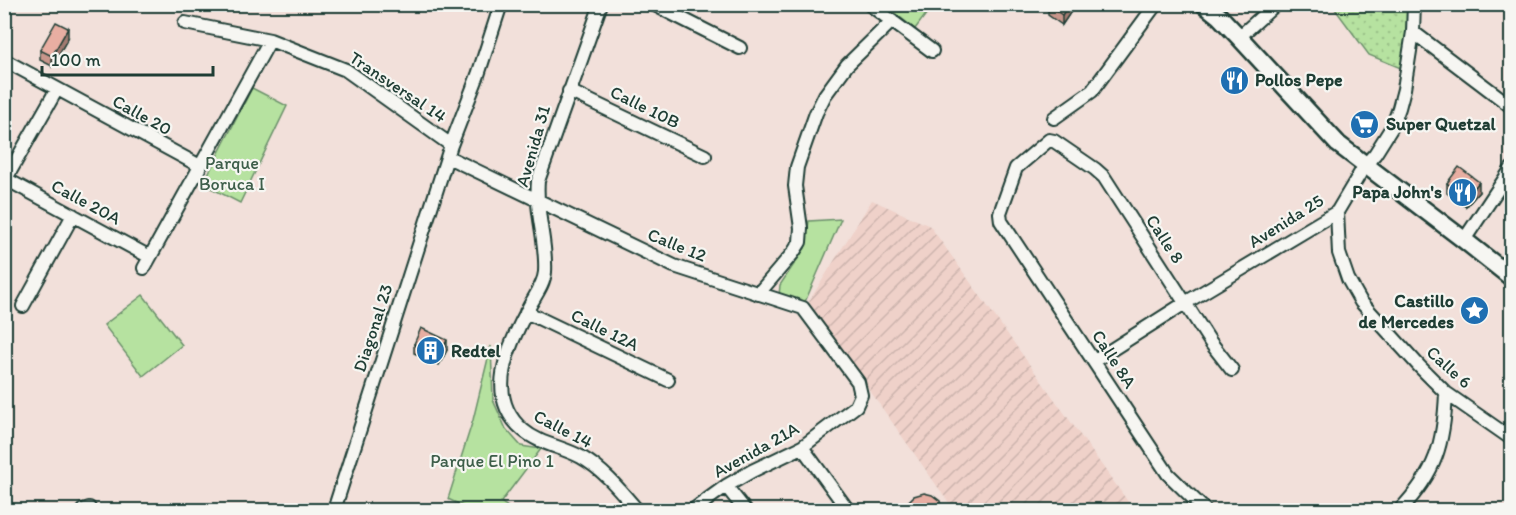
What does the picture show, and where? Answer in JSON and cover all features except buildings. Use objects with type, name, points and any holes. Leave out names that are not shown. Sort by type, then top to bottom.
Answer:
[{"type":"main road","points":[[1204,4],[1219,16],[1338,144],[1512,278]]},
{"type":"street","name":"Diagonal 23","points":[[334,510],[449,151],[478,75],[501,4]]},
{"type":"street","name":"Avenida 31","points":[[504,402],[501,375],[506,358],[526,312],[542,284],[545,272],[543,239],[536,201],[538,181],[601,4]]},
{"type":"street","points":[[652,4],[740,48]]},
{"type":"street","points":[[869,4],[932,51]]},
{"type":"street","points":[[1054,118],[1092,91],[1156,4]]},
{"type":"street","points":[[1239,37],[1276,4]]},
{"type":"street","name":"Avenida 25","points":[[1094,362],[1185,303],[1337,212],[1365,165],[1392,127],[1404,89],[1413,32],[1414,4]]},
{"type":"street","points":[[758,294],[800,242],[801,228],[795,186],[797,167],[821,104],[847,65],[892,21]]},
{"type":"street","name":"Transversal 14","points":[[185,23],[270,40],[346,70],[449,151]]},
{"type":"street","points":[[1413,32],[1512,107]]},
{"type":"street","points":[[200,166],[270,40]]},
{"type":"street","name":"Calle 20","points":[[4,60],[200,166]]},
{"type":"street","points":[[5,180],[57,89]]},
{"type":"street","name":"Calle 10B","points":[[569,91],[705,156]]},
{"type":"street","name":"Calle 8","points":[[1001,221],[1000,213],[1016,168],[1044,142],[1054,141],[1104,177],[1185,303],[1232,370]]},
{"type":"street","name":"Calle 12","points":[[449,151],[536,201],[674,266],[803,308],[858,382],[861,395]]},
{"type":"street","name":"Calle 20A","points":[[5,180],[73,215],[147,262],[200,166]]},
{"type":"street","points":[[1464,240],[1512,168]]},
{"type":"street","name":"Calle 6","points":[[1337,212],[1339,253],[1348,279],[1357,295],[1381,326],[1446,393],[1512,439]]},
{"type":"street","points":[[23,306],[73,215]]},
{"type":"street","name":"Calle 8A","points":[[1001,221],[1168,474],[1205,510]]},
{"type":"street","name":"Calle 12A","points":[[526,312],[668,380]]},
{"type":"street","points":[[1400,510],[1413,497],[1440,448],[1445,428],[1446,393]]},
{"type":"street","name":"Avenida 21A","points":[[693,510],[726,486],[772,459],[802,447],[856,406],[861,395]]},
{"type":"street","name":"Calle 14","points":[[504,402],[515,423],[525,432],[580,456],[614,483],[637,510]]},
{"type":"street","points":[[802,447],[848,510]]},
{"type":"street","points":[[726,486],[746,510]]},
{"type":"shaded area","points":[[872,200],[930,226],[1134,510],[954,510],[808,303]]},
{"type":"green space","points":[[895,4],[933,5],[915,29],[891,10]]},
{"type":"green space","points":[[1332,5],[1408,5],[1403,69],[1369,55]]},
{"type":"green space","name":"Parque Boruca I","points":[[252,88],[287,106],[240,203],[203,184]]},
{"type":"green space","points":[[841,219],[805,302],[779,296],[780,285],[805,248],[809,221]]},
{"type":"green space","points":[[143,295],[182,345],[143,376],[104,325]]},
{"type":"green space","name":"Parque El Pino 1","points":[[491,346],[493,400],[506,429],[521,446],[541,449],[501,502],[512,510],[471,510],[448,499],[473,420]]},
{"type":"place","name":"Pollos Pepe","points":[[1234,80]]},
{"type":"place","name":"Super Quetzal","points":[[1365,124]]},
{"type":"place","name":"Papa John's","points":[[1463,192]]},
{"type":"place","name":"Castillo de Mercedes","points":[[1475,311]]},
{"type":"place","name":"Redtel","points":[[430,351]]}]
